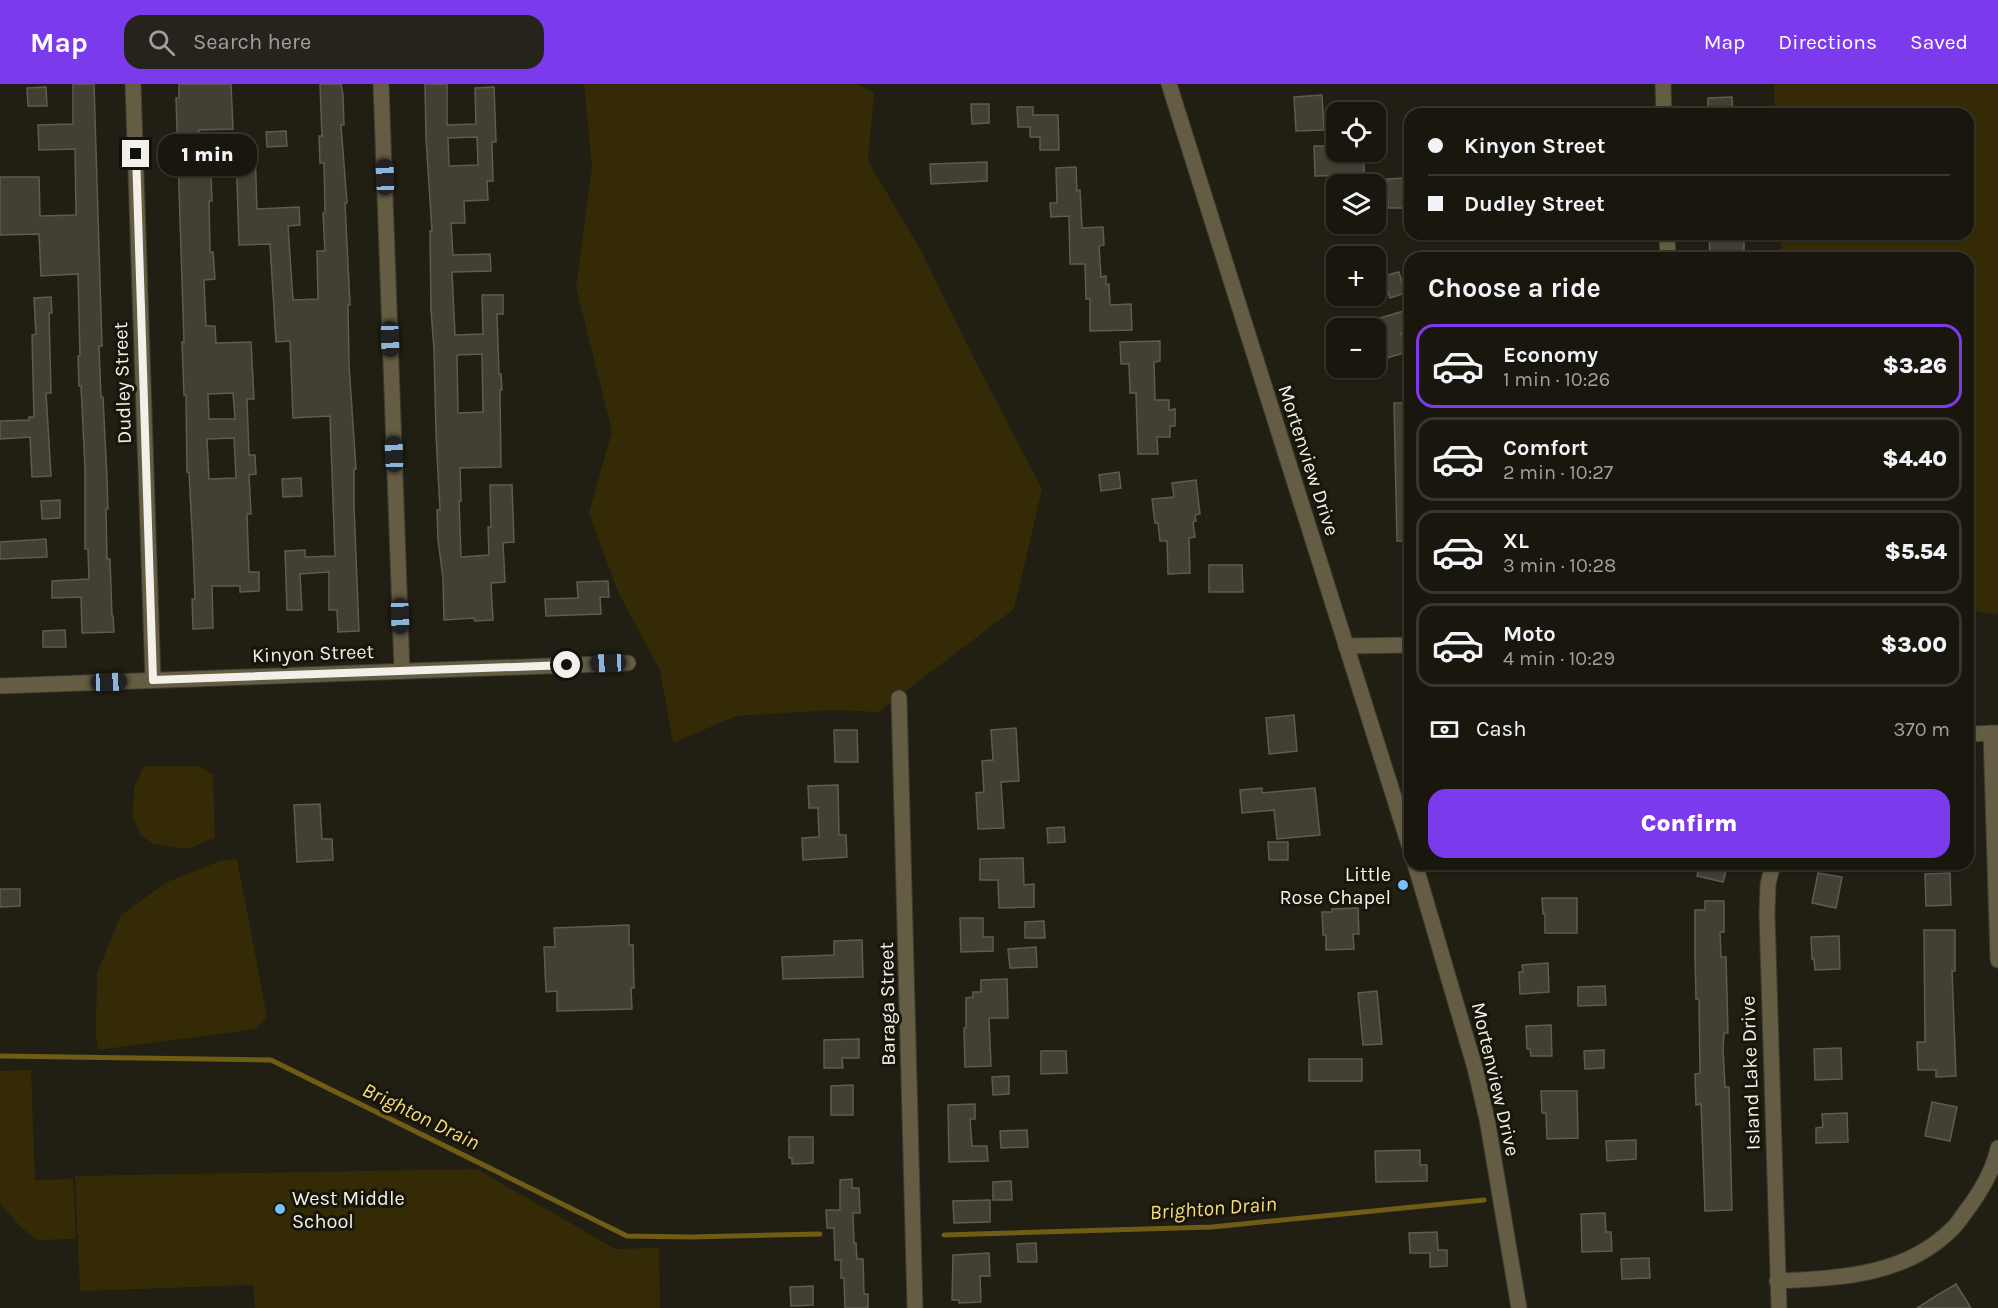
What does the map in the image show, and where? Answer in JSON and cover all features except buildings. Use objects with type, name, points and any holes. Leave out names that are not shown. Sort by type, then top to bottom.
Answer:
[{"type":"street","name":"Dudley Street","points":[[133,84],[153,680]]},
{"type":"street","points":[[381,84],[402,671]]},
{"type":"street","name":"Mortenview Drive","points":[[1168,84],[1404,829]]},
{"type":"street","points":[[1663,84],[1664,108]]},
{"type":"street","points":[[1346,646],[1404,645]]},
{"type":"street","name":"Kinyon Street","points":[[0,686],[628,663]]},
{"type":"street","name":"Baraga Street","points":[[899,698],[915,1308]]},
{"type":"street","points":[[1974,734],[1995,733],[1998,960]]},
{"type":"street","name":"Mortenview Drive","points":[[1417,870],[1480,1088],[1519,1308]]},
{"type":"street","name":"Island Lake Drive","points":[[1772,870],[1768,884],[1767,914],[1779,1308]]},
{"type":"street","points":[[1777,1281],[1863,1274],[1899,1264],[1929,1248],[1954,1227],[1976,1197],[1995,1161],[1998,1148]]},
{"type":"shaded area","points":[[584,84],[857,84],[874,93],[868,161],[920,249],[1042,489],[1014,609],[878,712],[833,710],[736,716],[673,743],[660,670],[618,592],[589,513],[612,431],[576,287],[592,167]]},
{"type":"shaded area","points":[[1774,84],[1998,84],[1998,614],[1974,612],[1974,252],[1781,252],[1780,240],[1974,240],[1974,108],[1775,108]]},
{"type":"shaded area","points":[[144,766],[200,766],[213,775],[215,838],[187,849],[153,844],[140,834],[133,816],[134,788]]},
{"type":"shaded area","points":[[237,859],[267,1017],[256,1029],[98,1050],[97,973],[121,915],[167,882],[220,861]]},
{"type":"shaded area","points":[[31,1070],[35,1180],[73,1179],[76,1239],[37,1240],[22,1228],[0,1204],[0,1071]]},
{"type":"shaded area","name":"West Middle School","points":[[477,1169],[615,1249],[659,1248],[660,1308],[255,1308],[253,1285],[80,1291],[75,1176]]},
{"type":"waterway","name":"Brighton Drain","points":[[0,1056],[271,1060],[627,1236],[820,1234]]},
{"type":"waterway","name":"Brighton Drain","points":[[944,1235],[1212,1227],[1484,1200]]},
{"type":"place","name":"Little Rose Chapel","points":[[1403,885]]},
{"type":"place","name":"West Middle School","points":[[280,1209]]},
{"type":"route","points":[[136,154],[153,680],[567,665]]}]
